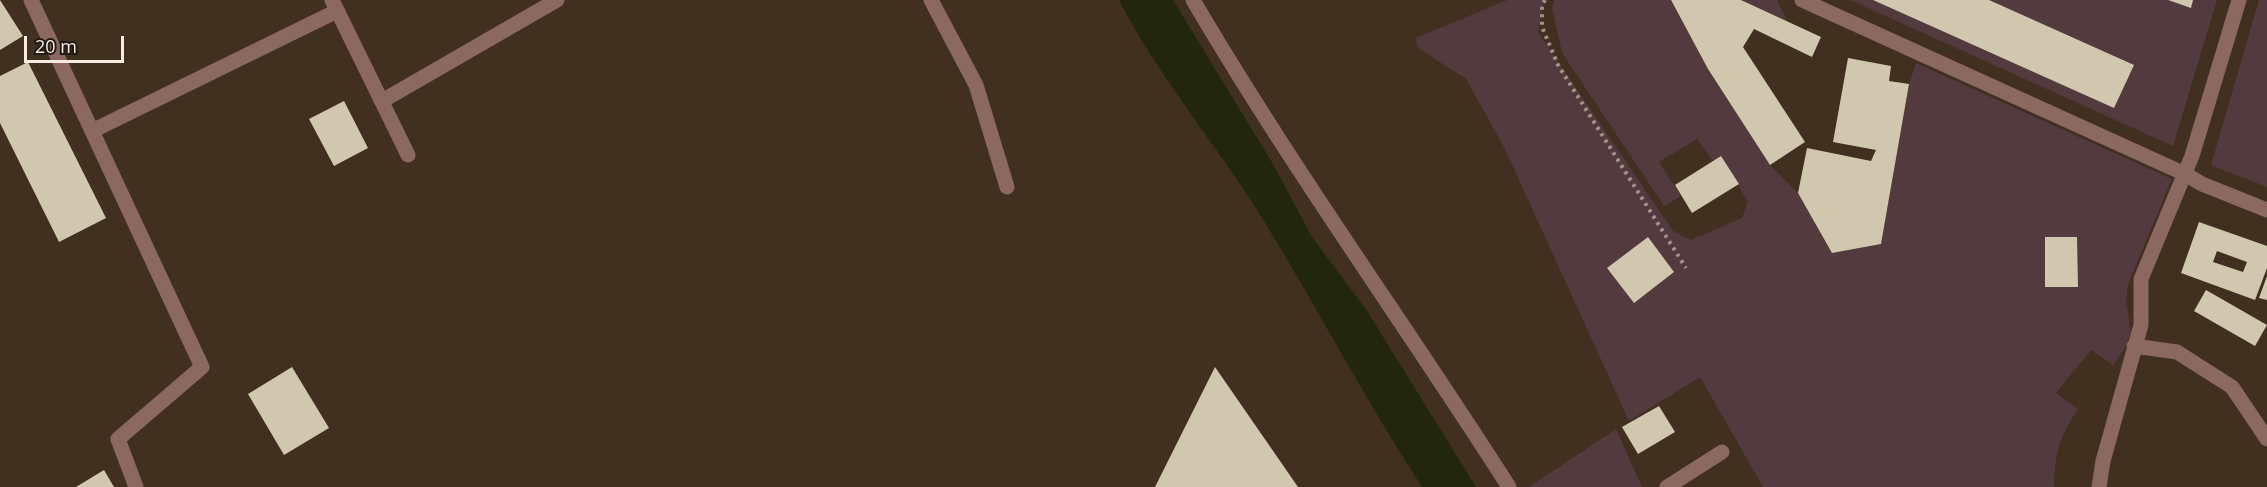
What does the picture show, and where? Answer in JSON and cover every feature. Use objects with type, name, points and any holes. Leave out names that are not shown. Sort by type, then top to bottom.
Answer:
[{"type":"street","points":[[31,0],[202,367],[118,439],[136,487]]},
{"type":"street","points":[[382,102],[557,0]]},
{"type":"street","points":[[931,0],[976,86],[1007,187]]},
{"type":"street","points":[[1192,0],[1334,225],[1441,381],[1509,487]]},
{"type":"street","points":[[1803,0],[2186,174],[2202,184],[2267,210]]},
{"type":"street","points":[[2099,487],[2103,460],[2141,325],[2141,279],[2186,174],[2239,0]]},
{"type":"street","points":[[92,131],[334,6],[408,155]]},
{"type":"street","points":[[2134,346],[2177,352],[2232,387],[2267,439]]},
{"type":"street","points":[[1667,487],[1722,452]]},
{"type":"path","points":[[1545,0],[1542,5],[1542,27],[1558,65],[1686,268]]},
{"type":"shaded area","points":[[1119,0],[1173,0],[1273,164],[1312,237],[1367,311],[1476,487],[1422,487],[1381,422],[1264,221],[1152,57]]},
{"type":"shaded area","points":[[1507,0],[1544,0],[1538,32],[1673,231],[1691,240],[1742,218],[1748,202],[1721,156],[1713,161],[1697,139],[1659,162],[1681,196],[1664,206],[1562,53],[1552,7],[1555,0],[1671,0],[1708,69],[1770,165],[1798,193],[1832,253],[1881,244],[1909,84],[1916,63],[2172,179],[2128,284],[2126,302],[2131,332],[2125,348],[2113,365],[2091,350],[2056,393],[2078,409],[2066,428],[2059,446],[2054,487],[1763,487],[1700,377],[1629,421],[1504,147],[1466,79],[1418,48],[1416,38]]},
{"type":"shaded area","points":[[1741,0],[1777,0],[1787,21]]},
{"type":"shaded area","points":[[1850,0],[2217,0],[2173,146]]},
{"type":"shaded area","points":[[2259,0],[2267,0],[2267,187],[2211,165]]},
{"type":"shaded area","points":[[1616,429],[1642,487],[1529,487]]},
{"type":"building","points":[[0,0],[23,36],[0,50]]},
{"type":"building","points":[[1671,0],[1741,0],[1821,37],[1812,57],[1754,29],[1743,47],[1805,142],[1770,165],[1708,69]]},
{"type":"building","points":[[1873,0],[1989,0],[2134,65],[2114,108]]},
{"type":"building","points":[[2168,0],[2193,0],[2191,8]]},
{"type":"building","points":[[1848,58],[1891,66],[1889,81],[1909,84],[1881,244],[1832,253],[1798,193],[1807,148],[1871,161],[1876,150],[1833,142]]},
{"type":"building","points":[[28,62],[106,218],[59,242],[0,123],[0,76]]},
{"type":"building","points":[[344,101],[368,148],[334,166],[309,119]]},
{"type":"building","points":[[1721,156],[1739,184],[1692,213],[1675,185]]},
{"type":"building","points":[[2199,222],[2267,246],[2267,268],[2255,300],[2181,273]],"holes":[[[2217,251],[2247,262],[2243,272],[2213,262]]]},
{"type":"building","points":[[1648,237],[1674,272],[1634,303],[1607,268]]},
{"type":"building","points":[[2045,237],[2077,237],[2078,287],[2045,287]]},
{"type":"building","points":[[2267,276],[2267,300],[2259,298]]},
{"type":"building","points":[[2206,290],[2267,325],[2255,346],[2194,311]]},
{"type":"building","points":[[292,367],[329,428],[284,455],[248,394]]},
{"type":"building","points":[[1215,367],[1298,487],[1155,487]]},
{"type":"building","points":[[1659,406],[1675,432],[1638,454],[1622,427]]},
{"type":"building","points":[[104,470],[114,487],[76,487]]}]
